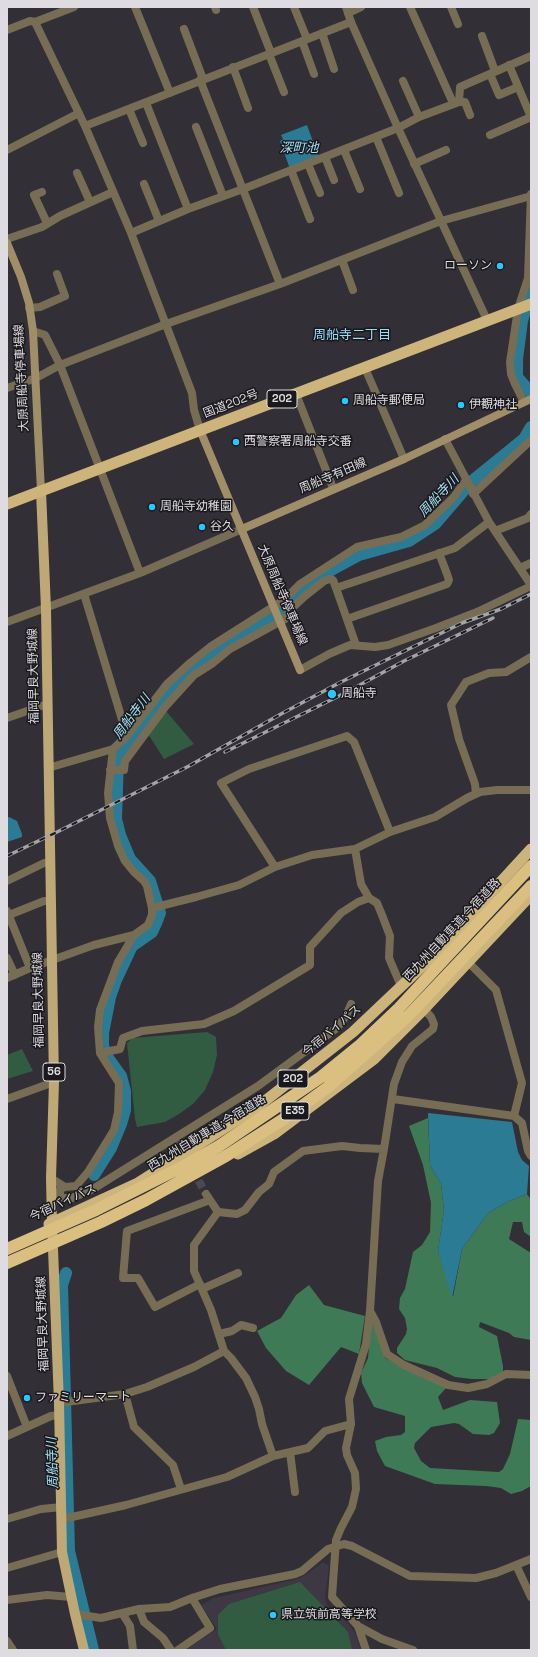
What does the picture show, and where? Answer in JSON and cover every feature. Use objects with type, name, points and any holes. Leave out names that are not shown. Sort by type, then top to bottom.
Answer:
[{"type":"highway","name":"国道202号","points":[[7,504],[524,306]]},
{"type":"highway","name":"今宿バイパス","points":[[7,1243],[138,1183],[256,1108],[353,1032],[430,959],[531,849]]},
{"type":"highway","name":"西九州自動車道;今宿道路","points":[[7,1249],[96,1210],[182,1167],[219,1146],[321,1077],[359,1046],[399,1008],[531,866]]},
{"type":"highway","name":"E35","points":[[7,1263],[101,1222],[153,1196],[226,1156],[285,1118],[328,1087],[408,1016],[531,886]]},
{"type":"highway","name":"202","points":[[7,1268],[54,1248],[165,1195],[274,1134],[374,1059],[424,1010],[531,895]]},
{"type":"main road","name":"大原周船寺停車場線","points":[[7,243],[21,277],[33,331],[36,378],[38,465],[41,491]]},
{"type":"main road","name":"周船寺有田線","points":[[242,529],[333,488],[404,459],[528,401]]},
{"type":"main road","points":[[200,430],[242,529]]},
{"type":"main road","name":"福岡早良大野城線","points":[[41,491],[46,609],[54,1082],[51,1178],[59,1403],[62,1552],[84,1650]]},
{"type":"main road","name":"大原周船寺停車場線","points":[[242,529],[300,670]]},
{"type":"street","points":[[7,30],[30,21],[36,22],[74,7]]},
{"type":"street","points":[[135,7],[170,93]]},
{"type":"street","points":[[253,7],[284,92]]},
{"type":"street","points":[[294,7],[314,74]]},
{"type":"street","points":[[361,7],[347,10],[414,164],[487,320]]},
{"type":"street","points":[[410,7],[456,102]]},
{"type":"street","points":[[451,7],[458,24]]},
{"type":"street","points":[[36,22],[85,126],[131,233],[192,392],[194,410],[200,430]]},
{"type":"street","points":[[85,126],[146,103],[202,79],[352,22]]},
{"type":"street","points":[[184,29],[280,284]]},
{"type":"street","points":[[322,33],[334,69]]},
{"type":"street","points":[[482,36],[499,95],[518,87]]},
{"type":"street","points":[[456,102],[460,87],[531,56]]},
{"type":"street","points":[[490,135],[531,117],[509,65]]},
{"type":"street","points":[[233,68],[248,108]]},
{"type":"street","points":[[403,81],[419,117]]},
{"type":"street","points":[[131,233],[188,209],[344,150],[456,102],[465,102],[470,114]]},
{"type":"street","points":[[146,103],[188,209]]},
{"type":"street","points":[[129,109],[143,143]]},
{"type":"street","points":[[7,150],[79,113]]},
{"type":"street","points":[[196,127],[223,196]]},
{"type":"street","points":[[376,137],[399,194]]},
{"type":"street","points":[[344,150],[360,189]]},
{"type":"street","points":[[414,164],[446,150]]},
{"type":"street","points":[[325,157],[334,180]]},
{"type":"street","points":[[308,164],[320,194]]},
{"type":"street","points":[[291,170],[310,219]]},
{"type":"street","points":[[77,173],[90,202]]},
{"type":"street","points":[[144,184],[159,221]]},
{"type":"street","points":[[42,192],[34,195],[47,223]]},
{"type":"street","points":[[7,240],[113,192]]},
{"type":"street","points":[[7,388],[36,378],[60,365],[166,324],[280,284],[441,221],[531,195],[528,278],[524,306],[510,362],[513,379],[528,401]]},
{"type":"street","points":[[342,260],[353,290]]},
{"type":"street","points":[[29,308],[40,307],[65,296],[57,274]]},
{"type":"street","points":[[33,331],[45,335],[60,365],[140,573]]},
{"type":"street","points":[[365,368],[404,459]]},
{"type":"street","points":[[296,394],[333,488]]},
{"type":"street","points":[[300,670],[329,654],[350,645],[375,647],[388,645],[477,612],[531,586],[489,522],[445,440]]},
{"type":"street","points":[[472,492],[530,441]]},
{"type":"street","points":[[48,768],[113,749],[128,736],[167,684],[210,647],[274,609],[300,584],[357,547],[401,537],[425,525],[453,498],[466,480]]},
{"type":"street","points":[[495,531],[528,518],[531,514]]},
{"type":"street","points":[[336,588],[455,548],[489,522]]},
{"type":"street","points":[[7,622],[46,609],[140,573],[242,529]]},
{"type":"street","points":[[347,619],[447,584],[449,580],[439,553]]},
{"type":"street","points":[[520,568],[531,562]]},
{"type":"street","points":[[115,770],[124,770],[126,761],[165,707],[194,675],[230,649],[285,619],[292,608],[314,588],[330,578],[333,580],[356,646]]},
{"type":"street","points":[[84,594],[128,736]]},
{"type":"street","points":[[476,794],[475,784],[460,739],[451,705],[466,682],[489,673],[506,672],[531,657]]},
{"type":"street","points":[[7,718],[47,704]]},
{"type":"street","points":[[275,867],[221,784],[249,769],[347,736],[354,742],[390,832]]},
{"type":"street","points":[[113,749],[115,770],[108,793],[110,818],[118,846],[125,861],[147,886],[152,908],[148,925],[134,936],[118,962],[100,1010],[98,1028],[100,1053],[119,1083],[118,1112],[114,1130],[88,1172],[76,1186],[60,1188],[60,1197],[72,1198],[93,1189],[258,1086],[338,1028],[346,1016],[351,1004]]},
{"type":"street","points":[[152,908],[239,884],[275,867],[312,855],[355,849],[390,832],[435,817],[476,794],[497,790],[531,790]]},
{"type":"street","points":[[355,849],[361,884],[369,898],[376,903],[390,936],[389,958],[401,986]]},
{"type":"street","points":[[7,881],[44,863],[50,863]]},
{"type":"street","points":[[100,1053],[120,1049],[123,1038],[142,1031],[204,1024],[234,1011],[310,965],[310,947],[341,913],[358,902],[369,898]]},
{"type":"street","points":[[30,968],[8,913],[44,901],[50,901]]},
{"type":"street","points":[[7,958],[11,976],[94,945],[134,936]]},
{"type":"street","points":[[468,962],[496,990],[522,1083],[514,1116]]},
{"type":"street","points":[[413,1650],[382,1639],[358,1626],[332,1597],[336,1540],[352,1507],[356,1489],[355,1473],[347,1455],[346,1448],[351,1424],[349,1399],[366,1344],[370,1311],[377,1202],[394,1084],[404,1058],[412,1046],[433,1029],[434,1024],[424,1010]]},
{"type":"street","points":[[7,1099],[54,1082]]},
{"type":"street","points":[[393,1099],[514,1116],[522,1124],[528,1151],[531,1156]]},
{"type":"street","points":[[218,1212],[237,1214],[245,1210],[259,1192],[269,1184],[274,1172],[303,1152],[342,1146],[384,1149]]},
{"type":"street","points":[[51,1178],[65,1187]]},
{"type":"street","points":[[218,1212],[208,1197],[127,1231],[123,1278],[138,1278],[155,1307],[201,1286],[238,1273]]},
{"type":"street","points":[[218,1212],[194,1245],[194,1271],[211,1310],[224,1351],[246,1378],[255,1397],[273,1456]]},
{"type":"street","points":[[370,1311],[376,1322],[387,1354],[404,1365],[448,1385],[468,1388],[487,1384],[506,1374],[531,1374]]},
{"type":"street","points":[[219,1334],[232,1331],[241,1325],[253,1328]]},
{"type":"street","points":[[59,1403],[125,1394],[147,1387],[194,1367],[224,1351]]},
{"type":"street","points":[[7,1376],[10,1393],[27,1427]]},
{"type":"street","points":[[125,1394],[134,1427],[173,1464],[181,1489]]},
{"type":"street","points":[[7,1436],[51,1416],[59,1415]]},
{"type":"street","points":[[62,1518],[72,1517],[227,1477],[273,1456],[308,1448],[325,1431],[351,1424]]},
{"type":"street","points":[[290,1452],[295,1492]]},
{"type":"street","points":[[7,1518],[41,1509],[62,1507]]},
{"type":"street","points":[[75,1614],[101,1618],[139,1608],[170,1607],[220,1589],[295,1574],[302,1571],[328,1549],[344,1544],[352,1546],[410,1576],[476,1578],[496,1573],[531,1559]]},
{"type":"street","points":[[7,1568],[62,1552]]},
{"type":"street","points":[[516,1565],[531,1597]]},
{"type":"street","points":[[7,1600],[46,1595],[71,1597]]},
{"type":"street","points":[[178,1650],[210,1628],[192,1598]]},
{"type":"street","points":[[139,1608],[144,1622],[162,1638],[171,1650]]},
{"type":"street","points":[[122,1613],[130,1626],[133,1650]]},
{"type":"street","points":[[358,1626],[366,1650]]},
{"type":"street","points":[[7,1641],[13,1650]]},
{"type":"shaded area","name":"県立筑前高等学校","points":[[323,1562],[329,1566],[325,1598],[327,1605],[349,1624],[356,1635],[361,1650],[185,1650],[217,1629],[201,1605],[214,1598],[297,1579],[307,1574]]},
{"type":"green space","points":[[166,711],[194,744],[164,759],[148,734]]},
{"type":"green space","points":[[207,1032],[216,1037],[217,1055],[213,1072],[205,1090],[193,1104],[165,1122],[137,1127],[127,1043],[133,1038]]},
{"type":"green space","points":[[22,1049],[33,1071],[7,1079],[7,1055]]},
{"type":"green space","points":[[428,1118],[430,1165],[441,1184],[444,1210],[438,1251],[453,1297],[462,1249],[488,1213],[509,1201],[527,1194],[531,1200],[531,1237],[524,1232],[522,1222],[513,1222],[509,1239],[531,1253],[531,1340],[514,1337],[509,1333],[480,1322],[479,1327],[497,1336],[503,1366],[503,1371],[499,1375],[489,1379],[455,1377],[437,1368],[405,1360],[397,1353],[397,1348],[406,1334],[407,1329],[405,1318],[399,1309],[400,1298],[405,1289],[413,1252],[422,1245],[430,1232],[431,1203],[423,1165],[409,1126]]},
{"type":"green space","points":[[309,1285],[324,1305],[365,1316],[359,1354],[341,1347],[309,1385],[286,1371],[266,1348],[257,1331],[281,1318],[296,1295]]},
{"type":"green space","points":[[373,1324],[385,1358],[447,1387],[438,1397],[443,1410],[470,1400],[497,1402],[500,1423],[494,1433],[489,1435],[473,1434],[459,1424],[454,1423],[431,1427],[415,1443],[414,1448],[421,1461],[430,1468],[499,1472],[503,1469],[510,1454],[518,1419],[531,1420],[531,1486],[522,1491],[511,1494],[501,1488],[486,1486],[435,1484],[385,1466],[377,1451],[375,1441],[386,1437],[401,1435],[405,1432],[405,1416],[374,1407],[362,1383],[361,1373],[368,1358],[371,1325]]},
{"type":"green space","name":"県立筑前高等学校","points":[[300,1582],[348,1632],[352,1650],[226,1650],[218,1634],[218,1615],[229,1604]]},
{"type":"water","name":"深町池","points":[[307,125],[319,158],[290,169],[280,141],[283,139],[281,135]]},
{"type":"water","points":[[9,817],[17,821],[22,837],[7,842],[7,818]]},
{"type":"water","points":[[428,1113],[512,1122],[518,1152],[522,1160],[529,1166],[527,1194],[509,1201],[488,1213],[462,1249],[452,1298],[438,1251],[444,1210],[441,1184],[430,1165]]},
{"type":"waterway","name":"周船寺川","points":[[531,290],[522,321],[517,359],[517,377],[531,393]]},
{"type":"waterway","name":"周船寺川","points":[[94,1175],[111,1148],[125,1110],[125,1091],[121,1076],[108,1058],[103,1046],[103,1033],[110,997],[116,980],[132,946],[152,932],[160,913],[150,881],[130,859],[120,835],[116,819],[118,759],[154,708],[194,668],[224,645],[270,619],[313,582],[333,569],[359,555],[409,541],[435,524],[471,482],[524,439],[531,427]]},
{"type":"waterway","name":"周船寺川","points":[[66,1273],[62,1285],[69,1551],[93,1650]]},
{"type":"tunnel","points":[[174,1138],[186,1158]]},
{"type":"tunnel","points":[[193,1170],[206,1194]]},
{"type":"railway","points":[[7,856],[189,766],[339,683],[462,623],[501,609],[531,594]]},
{"type":"railway","points":[[225,752],[345,693],[404,661],[493,618]]},
{"type":"place","name":"ローソン","points":[[500,266]]},
{"type":"place","name":"周船寺郵便局","points":[[345,401]]},
{"type":"place","name":"伊覩神社","points":[[461,405]]},
{"type":"place","name":"西警察署周船寺交番","points":[[236,442]]},
{"type":"place","name":"周船寺幼稚園","points":[[152,507]]},
{"type":"place","name":"谷久","points":[[202,527]]},
{"type":"place","name":"周船寺","points":[[332,694]]},
{"type":"place","name":"ファミリーマート","points":[[27,1398]]},
{"type":"place","name":"県立筑前高等学校","points":[[273,1615]]},
{"type":"district","name":"周船寺二丁目","points":[[352,335]]}]
